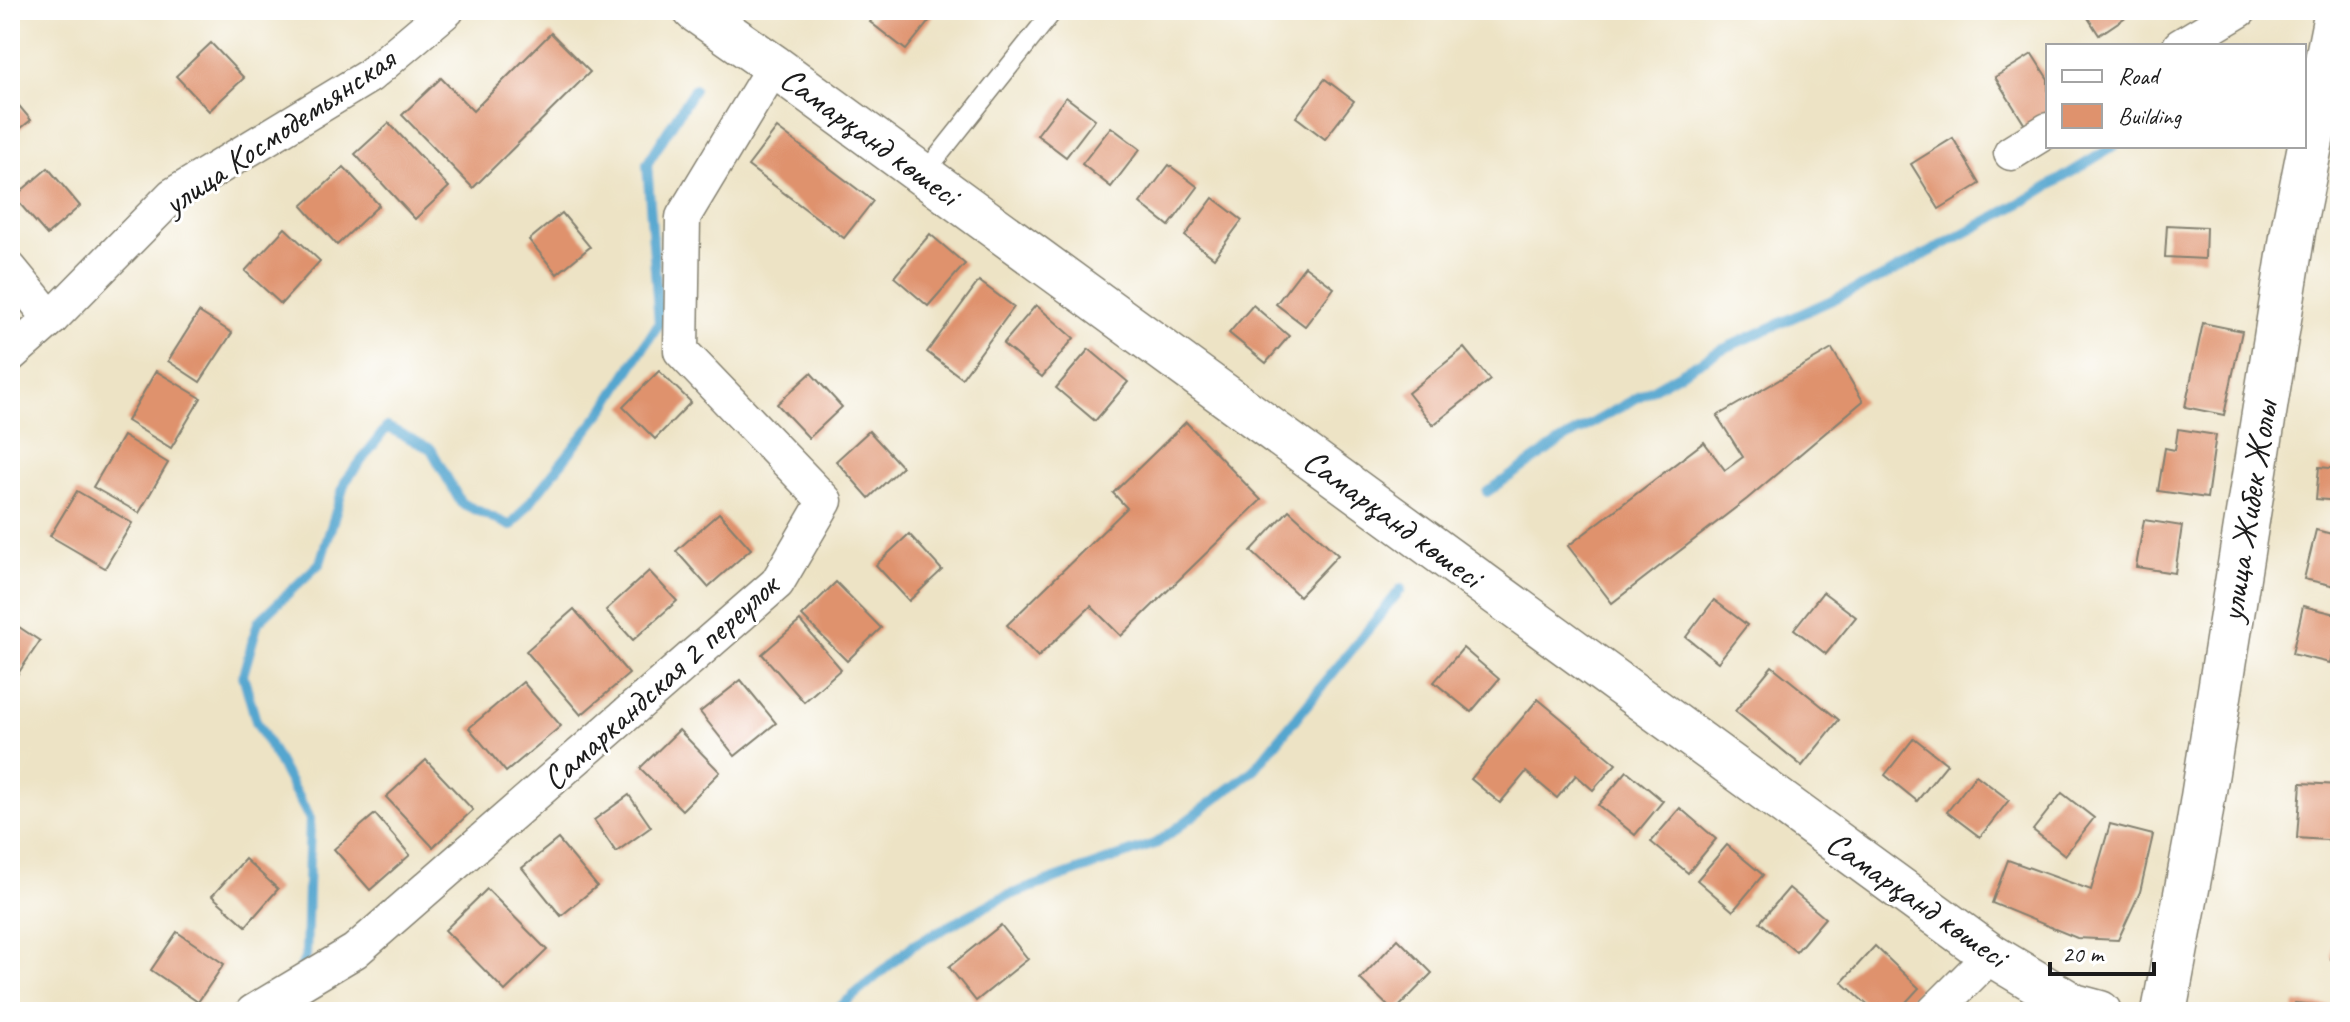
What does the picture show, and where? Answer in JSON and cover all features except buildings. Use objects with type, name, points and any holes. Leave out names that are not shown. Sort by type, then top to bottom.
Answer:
[{"type":"main road","name":"улица Жибек Жолы","points":[[2164,1012],[2197,835],[2293,231],[2333,67],[2337,10]]},
{"type":"street","name":"улица Космодемьянская","points":[[10,355],[51,319],[173,195],[369,76],[447,10]]},
{"type":"street","name":"Самарқанд көшесі","points":[[694,10],[1991,955],[2074,1005],[2100,1012]]},
{"type":"street","points":[[2183,44],[2240,10]]},
{"type":"street","name":"Самаркандская 2 переулок","points":[[253,1012],[355,951],[777,583],[825,501],[681,351],[683,217],[774,66]]},
{"type":"street","points":[[2011,153],[2046,131]]},
{"type":"street","points":[[10,269],[51,319]]},
{"type":"street","points":[[1934,1012],[1991,955]]},
{"type":"lane","points":[[923,175],[1054,10]]},
{"type":"waterway","points":[[298,974],[306,956],[310,819],[256,721],[243,675],[258,622],[320,563],[345,482],[387,427],[431,449],[461,503],[511,526],[605,408],[659,323],[647,164],[694,89]]},
{"type":"waterway","points":[[1487,492],[1561,441],[1721,350],[1885,276],[2028,199],[2111,148]]},
{"type":"waterway","points":[[834,1012],[912,946],[1001,898],[1157,843],[1253,771],[1401,589]]}]
